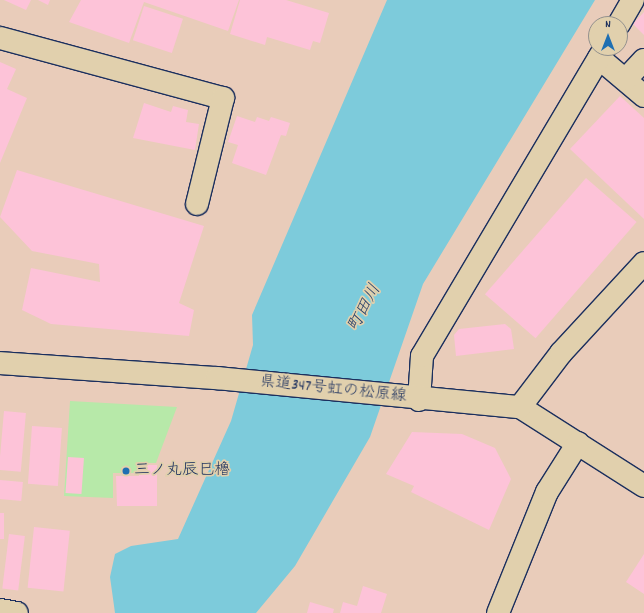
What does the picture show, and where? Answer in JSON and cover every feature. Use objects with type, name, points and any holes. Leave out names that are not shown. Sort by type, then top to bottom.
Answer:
[{"type":"street","points":[[624,16],[633,0]]},
{"type":"street","points":[[0,38],[223,98],[197,204]]},
{"type":"street","points":[[409,398],[422,356],[600,56]]},
{"type":"street","points":[[605,56],[644,96]]},
{"type":"street","points":[[626,79],[644,60]]},
{"type":"street","points":[[520,407],[561,353],[644,264]]},
{"type":"street","name":"県道347号虹の松原線","points":[[0,363],[217,378],[409,398],[520,407],[644,486]]},
{"type":"street","points":[[498,613],[547,492],[578,443]]},
{"type":"street","points":[[0,610],[17,613]]},
{"type":"green space","points":[[70,401],[177,407],[156,463],[137,463],[137,473],[113,473],[113,498],[64,496]]},
{"type":"water","name":"町田川","points":[[387,0],[595,0],[423,284],[370,437],[295,566],[256,613],[115,613],[110,577],[115,554],[131,546],[178,539],[231,421],[253,345],[252,315]]},
{"type":"building","points":[[4,0],[31,0],[26,10]]},
{"type":"building","points":[[38,0],[50,0],[48,5]]},
{"type":"building","points":[[81,0],[239,0],[228,31],[144,2],[129,43],[69,22]]},
{"type":"building","points":[[240,0],[286,0],[329,13],[320,43],[313,41],[310,50],[267,37],[265,45],[230,34]]},
{"type":"building","points":[[144,6],[183,19],[172,53],[133,40]]},
{"type":"building","points":[[644,12],[644,35],[633,24]]},
{"type":"building","points":[[0,62],[16,69],[7,89],[27,98],[0,163]]},
{"type":"building","points":[[620,96],[644,118],[644,219],[570,149]]},
{"type":"building","points":[[144,103],[171,112],[173,106],[188,110],[186,122],[199,124],[195,150],[133,138]]},
{"type":"building","points":[[237,116],[255,122],[257,117],[269,121],[271,117],[290,123],[286,136],[281,135],[266,175],[232,163],[238,145],[228,142]]},
{"type":"building","points":[[17,170],[204,226],[179,303],[194,310],[189,336],[51,324],[22,310],[31,268],[100,282],[99,264],[32,251],[0,217]]},
{"type":"building","points":[[586,178],[637,222],[536,338],[485,294]]},
{"type":"building","points":[[505,324],[511,329],[514,349],[456,356],[454,335],[459,329]]},
{"type":"building","points":[[4,411],[26,413],[21,472],[0,470]]},
{"type":"building","points":[[32,426],[62,428],[58,486],[28,484]]},
{"type":"building","points":[[412,432],[462,434],[495,448],[511,479],[489,530],[411,492],[414,486],[386,474]]},
{"type":"building","points":[[68,457],[84,458],[81,494],[65,493]]},
{"type":"building","points":[[139,465],[157,465],[157,506],[117,506],[116,476],[139,476]]},
{"type":"building","points":[[0,480],[23,482],[21,501],[0,499]]},
{"type":"building","points":[[0,513],[4,513],[4,539],[0,539]]},
{"type":"building","points":[[34,527],[70,531],[63,591],[28,588]]},
{"type":"building","points":[[9,534],[25,536],[18,591],[2,589]]},
{"type":"building","points":[[644,554],[644,594],[626,582]]},
{"type":"building","points":[[363,586],[387,594],[381,613],[340,613],[343,602],[357,606]]},
{"type":"building","points":[[310,602],[334,609],[333,613],[307,613]]},
{"type":"place","name":"三ノ丸辰巳櫓","points":[[126,471]]}]
